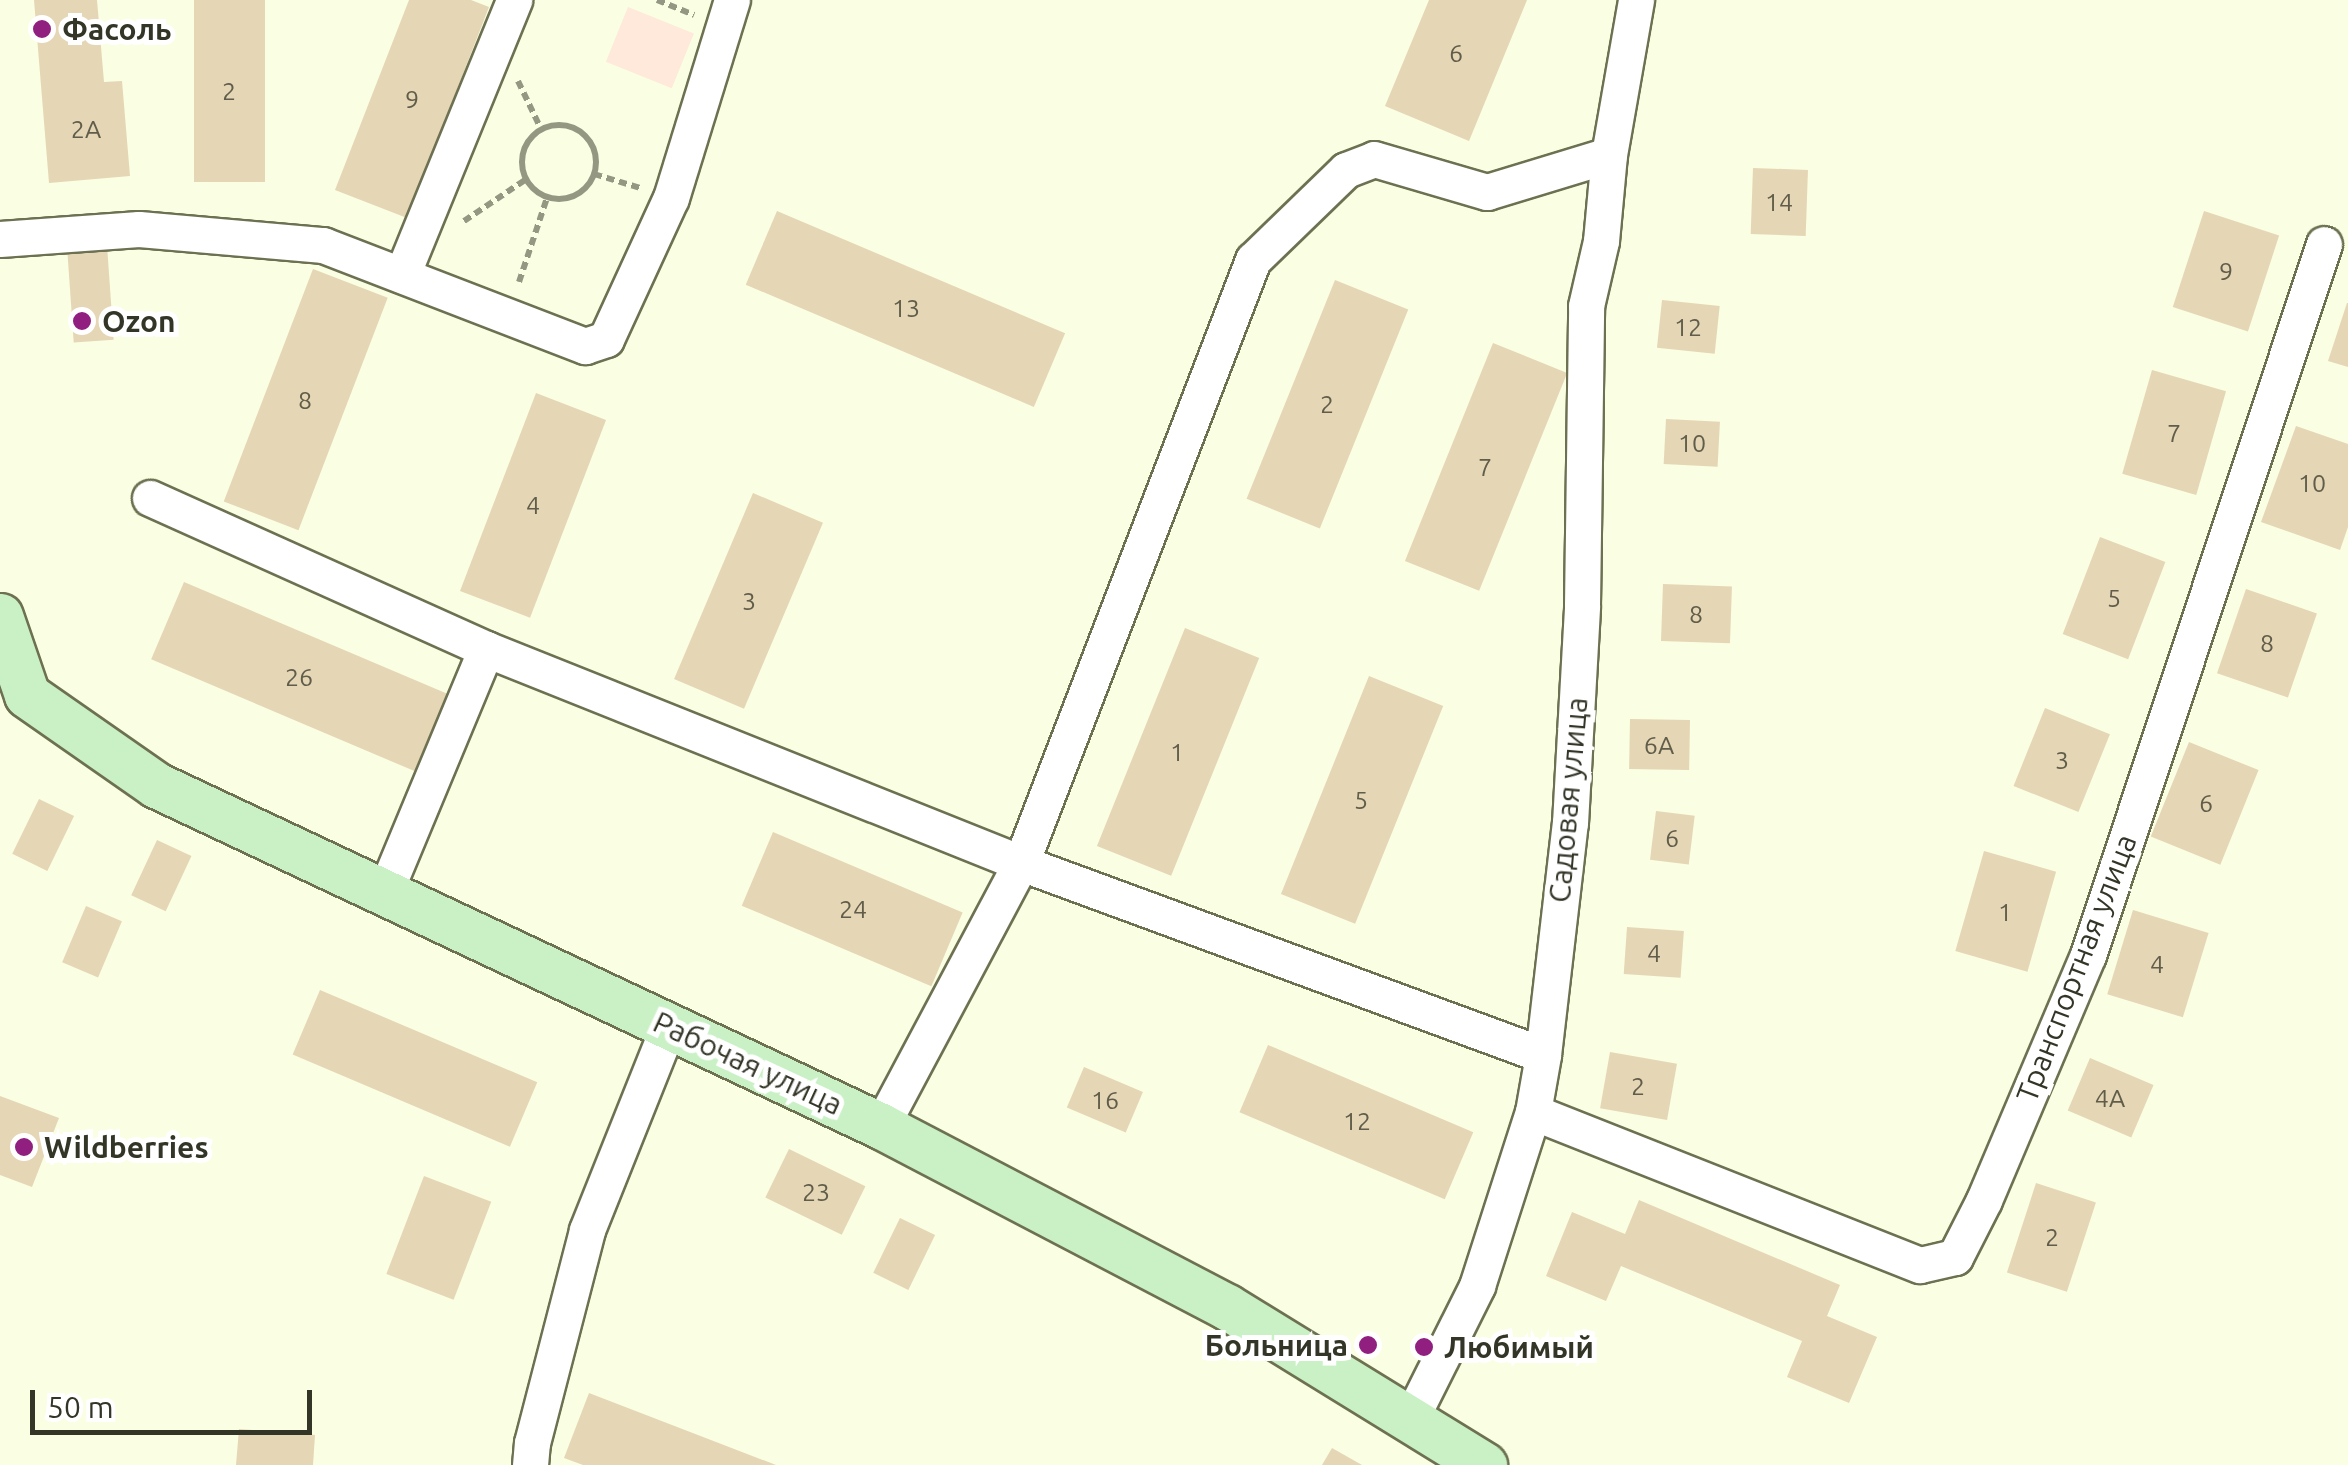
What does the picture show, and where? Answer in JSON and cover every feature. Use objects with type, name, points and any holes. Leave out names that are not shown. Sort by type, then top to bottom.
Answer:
[{"type":"main road","points":[[0,616],[13,697]]},
{"type":"main road","name":"Рабочая улица","points":[[13,697],[156,785],[881,1126],[1227,1307],[1484,1465]]},
{"type":"street","points":[[402,275],[514,0]]},
{"type":"street","points":[[0,239],[140,229],[323,245],[585,346],[606,339],[670,198],[732,0]]},
{"type":"street","name":"Садовая улица","points":[[1410,1420],[1477,1286],[1534,1112],[1571,803],[1582,605],[1586,306],[1601,241],[1609,156],[1636,0]]},
{"type":"street","points":[[881,1126],[1022,863],[1253,260],[1346,170],[1374,158],[1487,192],[1609,156]]},
{"type":"street","name":"Транспортная улица","points":[[1534,1112],[1920,1265],[1955,1256],[1984,1200],[2088,955],[2324,244]]},
{"type":"street","points":[[150,498],[486,649],[1022,863],[1543,1055]]},
{"type":"street","points":[[384,894],[486,649]]},
{"type":"street","points":[[530,1465],[532,1443],[587,1230],[669,1025]]},
{"type":"path","points":[[570,127],[583,134],[596,159],[594,174],[576,196],[548,198],[534,191],[521,166],[530,138],[541,130],[570,127]]},
{"type":"path","points":[[594,174],[670,198]]},
{"type":"path","points":[[508,315],[548,198]]},
{"type":"shaded area","points":[[628,7],[694,34],[672,88],[606,62]]},
{"type":"building","points":[[34,0],[97,0],[104,82],[122,81],[130,176],[49,183]]},
{"type":"building","points":[[194,0],[265,0],[265,182],[194,182]]},
{"type":"building","points":[[409,0],[471,0],[489,7],[407,218],[335,190]]},
{"type":"building","points":[[1429,0],[1527,0],[1469,141],[1385,106]]},
{"type":"building","points":[[1753,168],[1808,170],[1806,236],[1751,234]]},
{"type":"building","points":[[777,211],[1065,333],[1034,407],[746,285]]},
{"type":"building","points":[[2204,211],[2279,235],[2248,331],[2173,307]]},
{"type":"building","points":[[107,245],[114,340],[74,343],[67,248]]},
{"type":"building","points":[[313,269],[388,298],[298,530],[224,501]]},
{"type":"building","points":[[1335,280],[1408,310],[1320,528],[1247,499]]},
{"type":"building","points":[[1662,300],[1720,306],[1715,354],[1657,348]]},
{"type":"building","points":[[2348,303],[2348,367],[2328,361]]},
{"type":"building","points":[[1493,343],[1567,373],[1479,591],[1405,561]]},
{"type":"building","points":[[2152,370],[2226,391],[2196,495],[2122,474]]},
{"type":"building","points":[[536,393],[606,420],[530,618],[460,591]]},
{"type":"building","points":[[1666,419],[1720,422],[1718,467],[1664,464]]},
{"type":"building","points":[[2296,426],[2348,444],[2348,527],[2340,550],[2261,522]]},
{"type":"building","points":[[753,493],[823,523],[744,709],[674,679]]},
{"type":"building","points":[[2100,537],[2165,562],[2128,659],[2063,634]]},
{"type":"building","points":[[184,582],[447,694],[414,771],[151,659]]},
{"type":"building","points":[[1663,584],[1732,586],[1730,643],[1661,641]]},
{"type":"building","points":[[2246,589],[2317,613],[2288,698],[2217,673]]},
{"type":"building","points":[[1185,628],[1259,658],[1171,876],[1097,846]]},
{"type":"building","points":[[1369,676],[1443,706],[1355,924],[1281,894]]},
{"type":"building","points":[[2045,708],[2110,734],[2078,812],[2014,786]]},
{"type":"building","points":[[1630,719],[1690,720],[1689,770],[1629,769]]},
{"type":"building","points":[[2189,742],[2259,770],[2220,865],[2151,837]]},
{"type":"building","points":[[39,799],[74,816],[47,871],[12,854]]},
{"type":"building","points":[[1656,811],[1695,816],[1689,864],[1650,860]]},
{"type":"building","points":[[773,832],[963,912],[931,986],[742,906]]},
{"type":"building","points":[[157,840],[191,856],[166,911],[131,895]]},
{"type":"building","points":[[1984,851],[2056,872],[2027,972],[1955,951]]},
{"type":"building","points":[[86,906],[122,921],[98,977],[62,962]]},
{"type":"building","points":[[2133,910],[2209,933],[2183,1017],[2107,994]]},
{"type":"building","points":[[1627,927],[1684,931],[1681,978],[1624,974]]},
{"type":"building","points":[[320,990],[537,1082],[510,1147],[293,1054]]},
{"type":"building","points":[[1268,1045],[1473,1132],[1445,1199],[1239,1112]]},
{"type":"building","points":[[1610,1052],[1677,1064],[1667,1120],[1600,1108]]},
{"type":"building","points":[[2090,1058],[2154,1085],[2131,1137],[2068,1110]]},
{"type":"building","points":[[1084,1067],[1143,1092],[1126,1133],[1067,1108]]},
{"type":"building","name":"Wildberries","points":[[0,1096],[59,1118],[32,1187],[0,1175]]},
{"type":"building","points":[[789,1149],[865,1186],[842,1235],[765,1198]]},
{"type":"building","points":[[424,1176],[491,1202],[454,1300],[386,1274]]},
{"type":"building","points":[[2036,1183],[2096,1202],[2067,1292],[2007,1272]]},
{"type":"building","points":[[1639,1200],[1840,1285],[1827,1316],[1877,1337],[1849,1403],[1787,1377],[1802,1341],[1621,1266],[1606,1301],[1546,1276],[1572,1212],[1625,1234]]},
{"type":"building","points":[[900,1218],[935,1235],[908,1290],[873,1273]]},
{"type":"building","points":[[589,1393],[776,1465],[583,1465],[564,1458]]},
{"type":"building","points":[[239,1429],[315,1435],[313,1465],[236,1465]]},
{"type":"building","points":[[1332,1448],[1362,1465],[1322,1465]]},
{"type":"place","name":"Фасоль","points":[[42,29]]},
{"type":"place","name":"Ozon","points":[[82,321]]},
{"type":"place","name":"Wildberries","points":[[24,1147]]},
{"type":"place","name":"Больница","points":[[1368,1345]]},
{"type":"place","name":"Любимый","points":[[1424,1347]]}]
